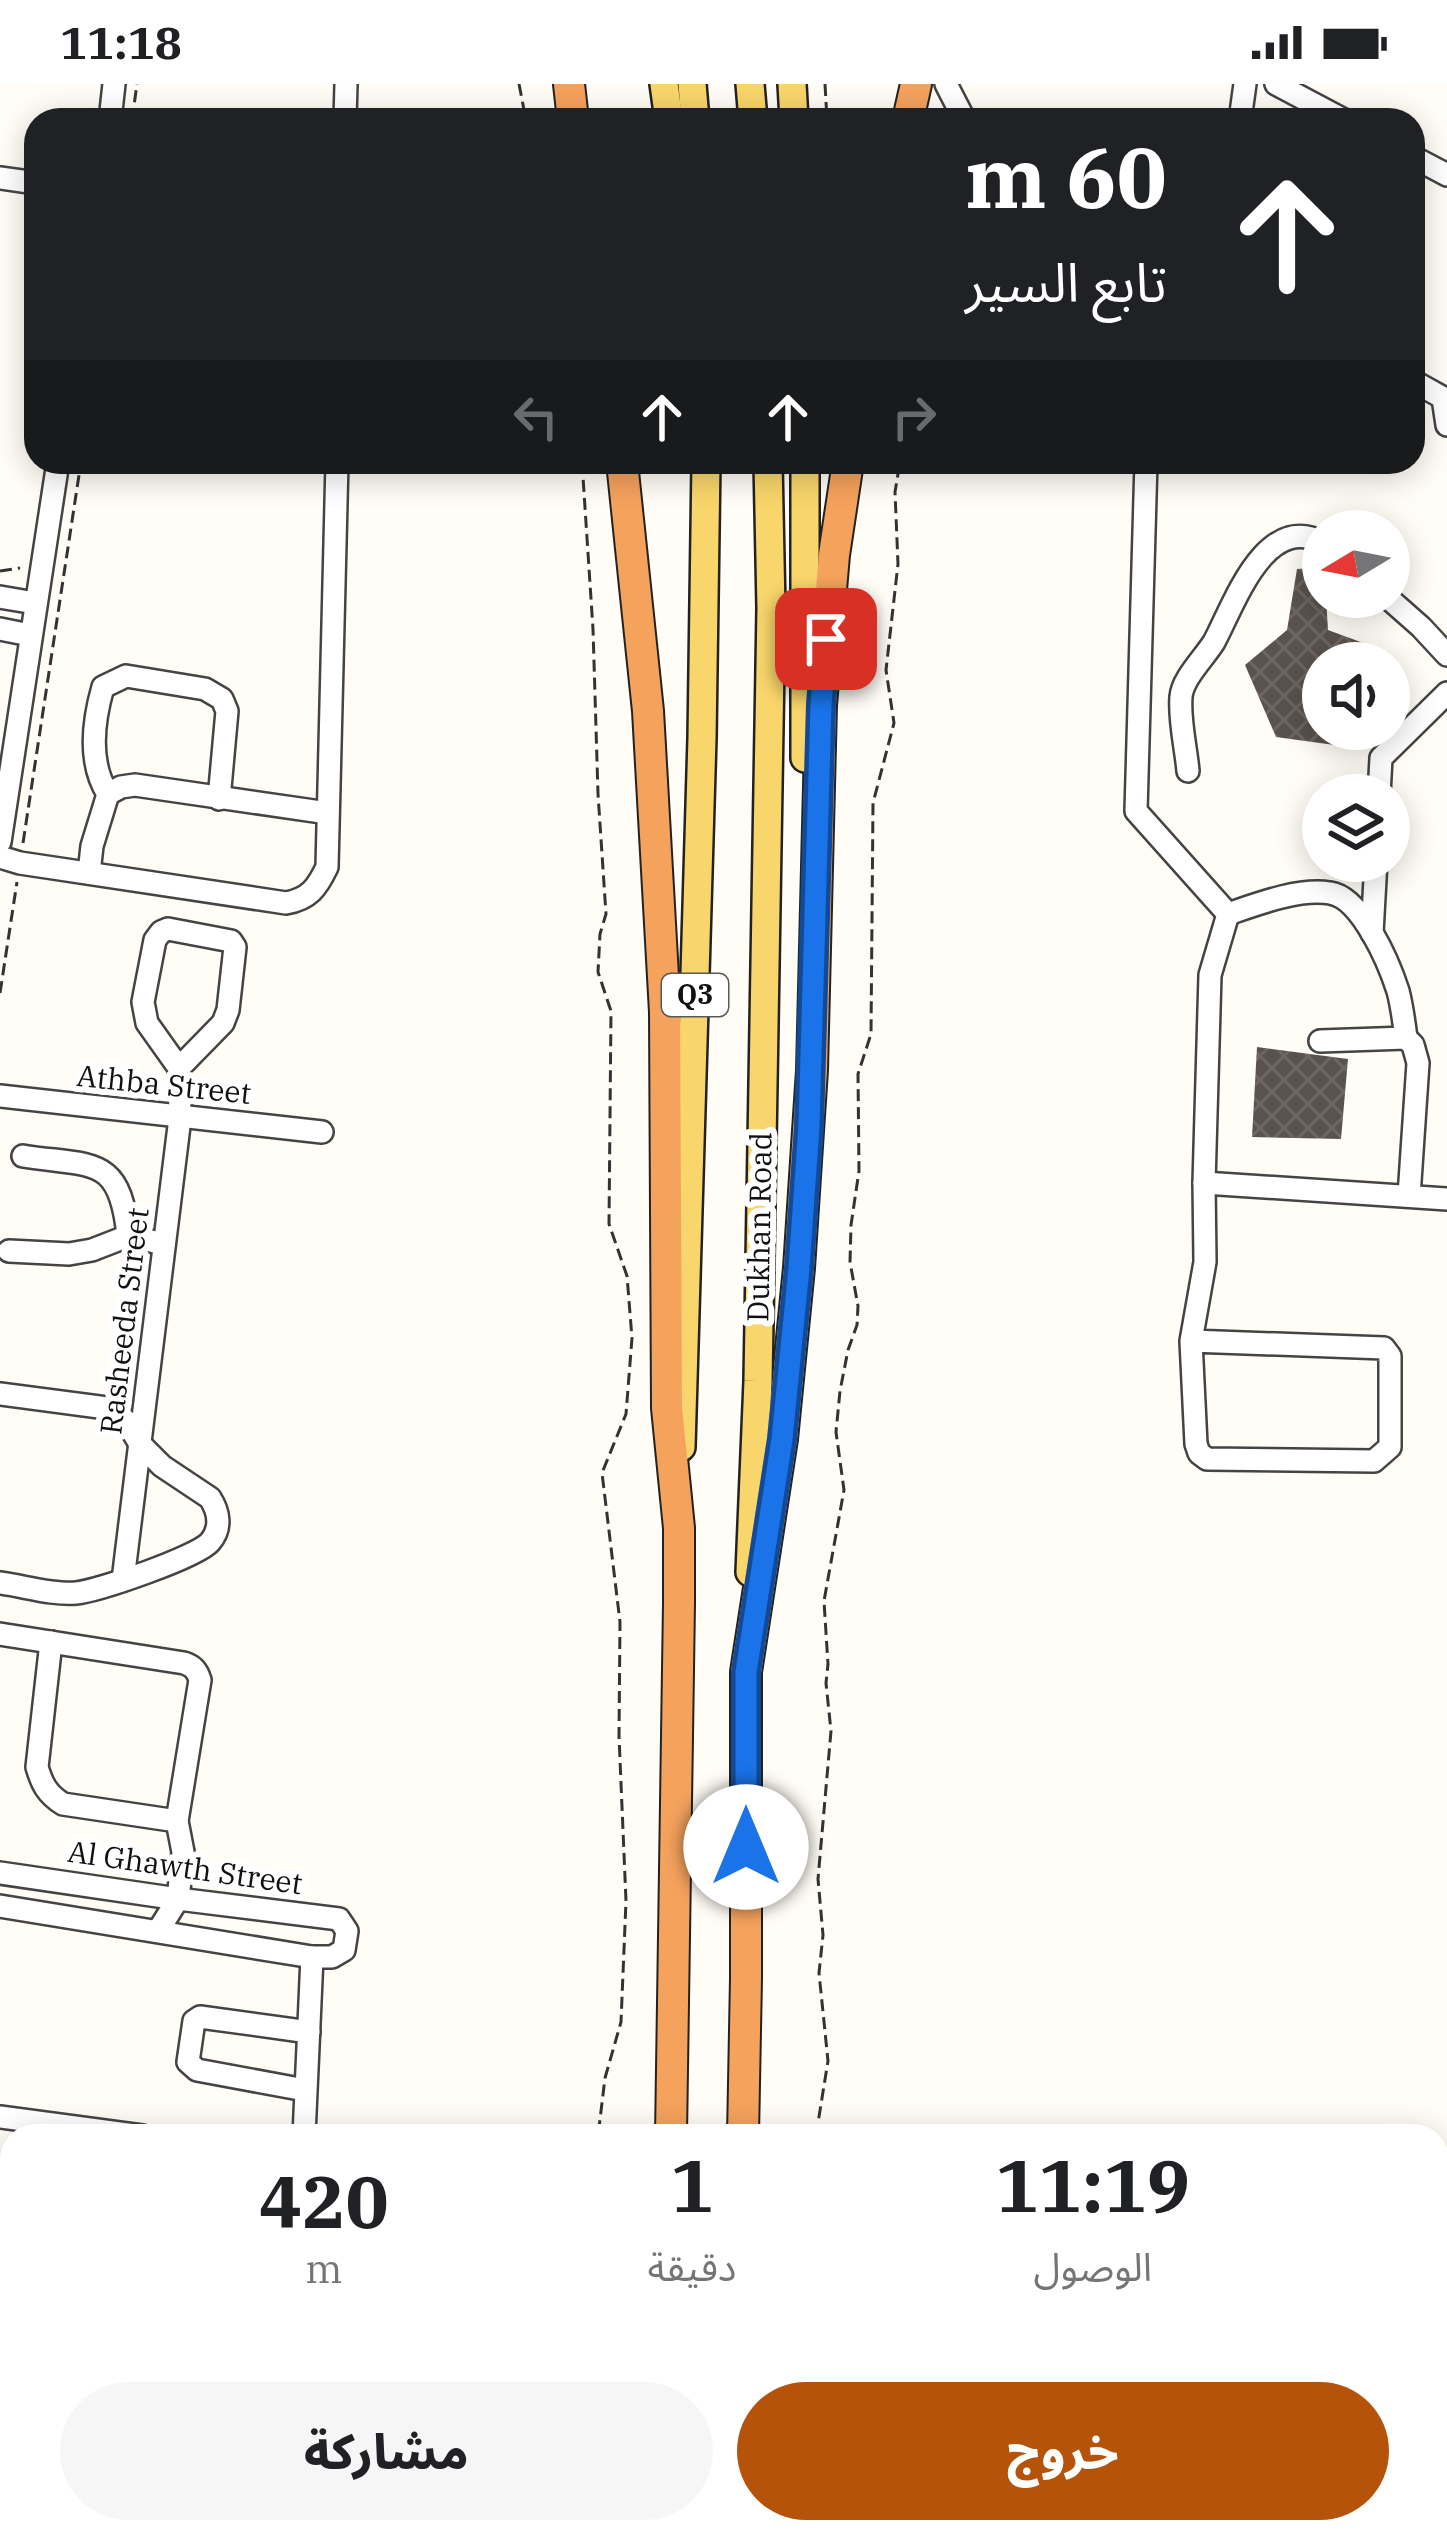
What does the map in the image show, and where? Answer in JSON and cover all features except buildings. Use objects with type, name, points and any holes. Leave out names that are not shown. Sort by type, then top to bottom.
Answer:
[{"type":"highway","points":[[624,474],[648,710],[665,1012],[667,1408],[679,1528]]},
{"type":"highway","points":[[746,1672],[782,1439],[799,1268],[812,1070],[821,705],[846,474]]},
{"type":"highway","name":"Q3","points":[[671,2124],[679,1528]]},
{"type":"highway","name":"Dukhan Road","points":[[743,2124],[746,1672]]},
{"type":"main road","name":"Q3","points":[[679,1528],[706,474]]},
{"type":"main road","name":"Dukhan Road","points":[[746,1672],[758,1357],[772,608],[767,474]]},
{"type":"main road","points":[[805,474],[805,860],[815,924]]},
{"type":"street","points":[[1276,84],[1321,108]]},
{"type":"street","points":[[1445,399],[1447,425]]},
{"type":"street","points":[[1,834],[56,474]]},
{"type":"street","points":[[10,860],[286,903],[313,892],[327,867],[337,474]]},
{"type":"street","points":[[1147,474],[1136,812],[1228,914]]},
{"type":"street","points":[[1188,771],[1180,693],[1213,643],[1250,569],[1282,539],[1302,537]]},
{"type":"street","points":[[0,597],[35,603]]},
{"type":"street","points":[[1410,617],[1447,655]]},
{"type":"street","points":[[0,629],[30,635]]},
{"type":"street","points":[[108,794],[94,764],[98,706],[103,688],[126,676],[205,689],[222,699],[227,711],[219,799]]},
{"type":"street","points":[[1380,774],[1381,758],[1447,693]]},
{"type":"street","points":[[89,873],[108,794],[121,787],[135,784],[328,813]]},
{"type":"street","points":[[1372,934],[1375,882]]},
{"type":"street","points":[[1228,914],[1272,899],[1332,892],[1347,898],[1372,934],[1397,989],[1406,1038],[1418,1064],[1409,1196]]},
{"type":"street","points":[[1191,1341],[1384,1348],[1390,1356],[1390,1447],[1374,1461],[1208,1459],[1196,1444],[1191,1341],[1205,1262],[1210,975],[1228,914]]},
{"type":"street","points":[[168,929],[231,940],[235,947],[229,1010],[179,1068],[147,1023],[143,1002],[155,940],[168,929]]},
{"type":"street","points":[[1321,1041],[1406,1038]]},
{"type":"street","name":"Rasheeda Street","points":[[123,1580],[180,1118],[179,1068]]},
{"type":"street","name":"Athba Street","points":[[0,1096],[322,1132]]},
{"type":"street","points":[[22,1156],[103,1169],[115,1181],[128,1236]]},
{"type":"street","points":[[1204,1183],[1447,1199]]},
{"type":"street","points":[[9,1252],[69,1254],[128,1236],[164,1244]]},
{"type":"street","points":[[0,1394],[107,1408],[126,1421],[162,1466],[210,1498],[218,1522],[212,1540],[198,1552],[92,1591],[67,1593],[0,1583]]},
{"type":"street","points":[[0,1634],[184,1663],[198,1672],[177,1821],[183,1852],[178,1899],[158,1931]]},
{"type":"street","points":[[51,1642],[37,1767],[50,1796],[62,1804],[177,1821]]},
{"type":"street","name":"Al Ghawth Street","points":[[0,1873],[339,1919],[346,1931],[344,1950],[332,1957],[312,1957]]},
{"type":"street","points":[[0,1906],[312,1957],[304,2124]]},
{"type":"street","points":[[305,2090],[197,2070],[188,2062],[194,2021],[200,2017],[309,2032]]},
{"type":"path","points":[[0,993],[10,860],[79,474]]},
{"type":"path","points":[[583,474],[606,914],[598,973],[611,1011],[609,1224],[627,1276],[632,1338],[626,1414],[602,1473],[620,1622],[626,1901],[621,2022],[605,2078],[599,2124]]},
{"type":"path","points":[[819,2124],[827,2061],[819,1973],[823,1935],[818,1879],[831,1731],[824,1601],[844,1490],[836,1432],[840,1391],[858,1306],[850,1262],[859,1171],[858,1074],[871,1034],[873,803],[894,722],[886,670],[898,564],[898,474]]},
{"type":"route","points":[[746,1847],[746,1672],[782,1439],[809,1126],[826,639]]}]
